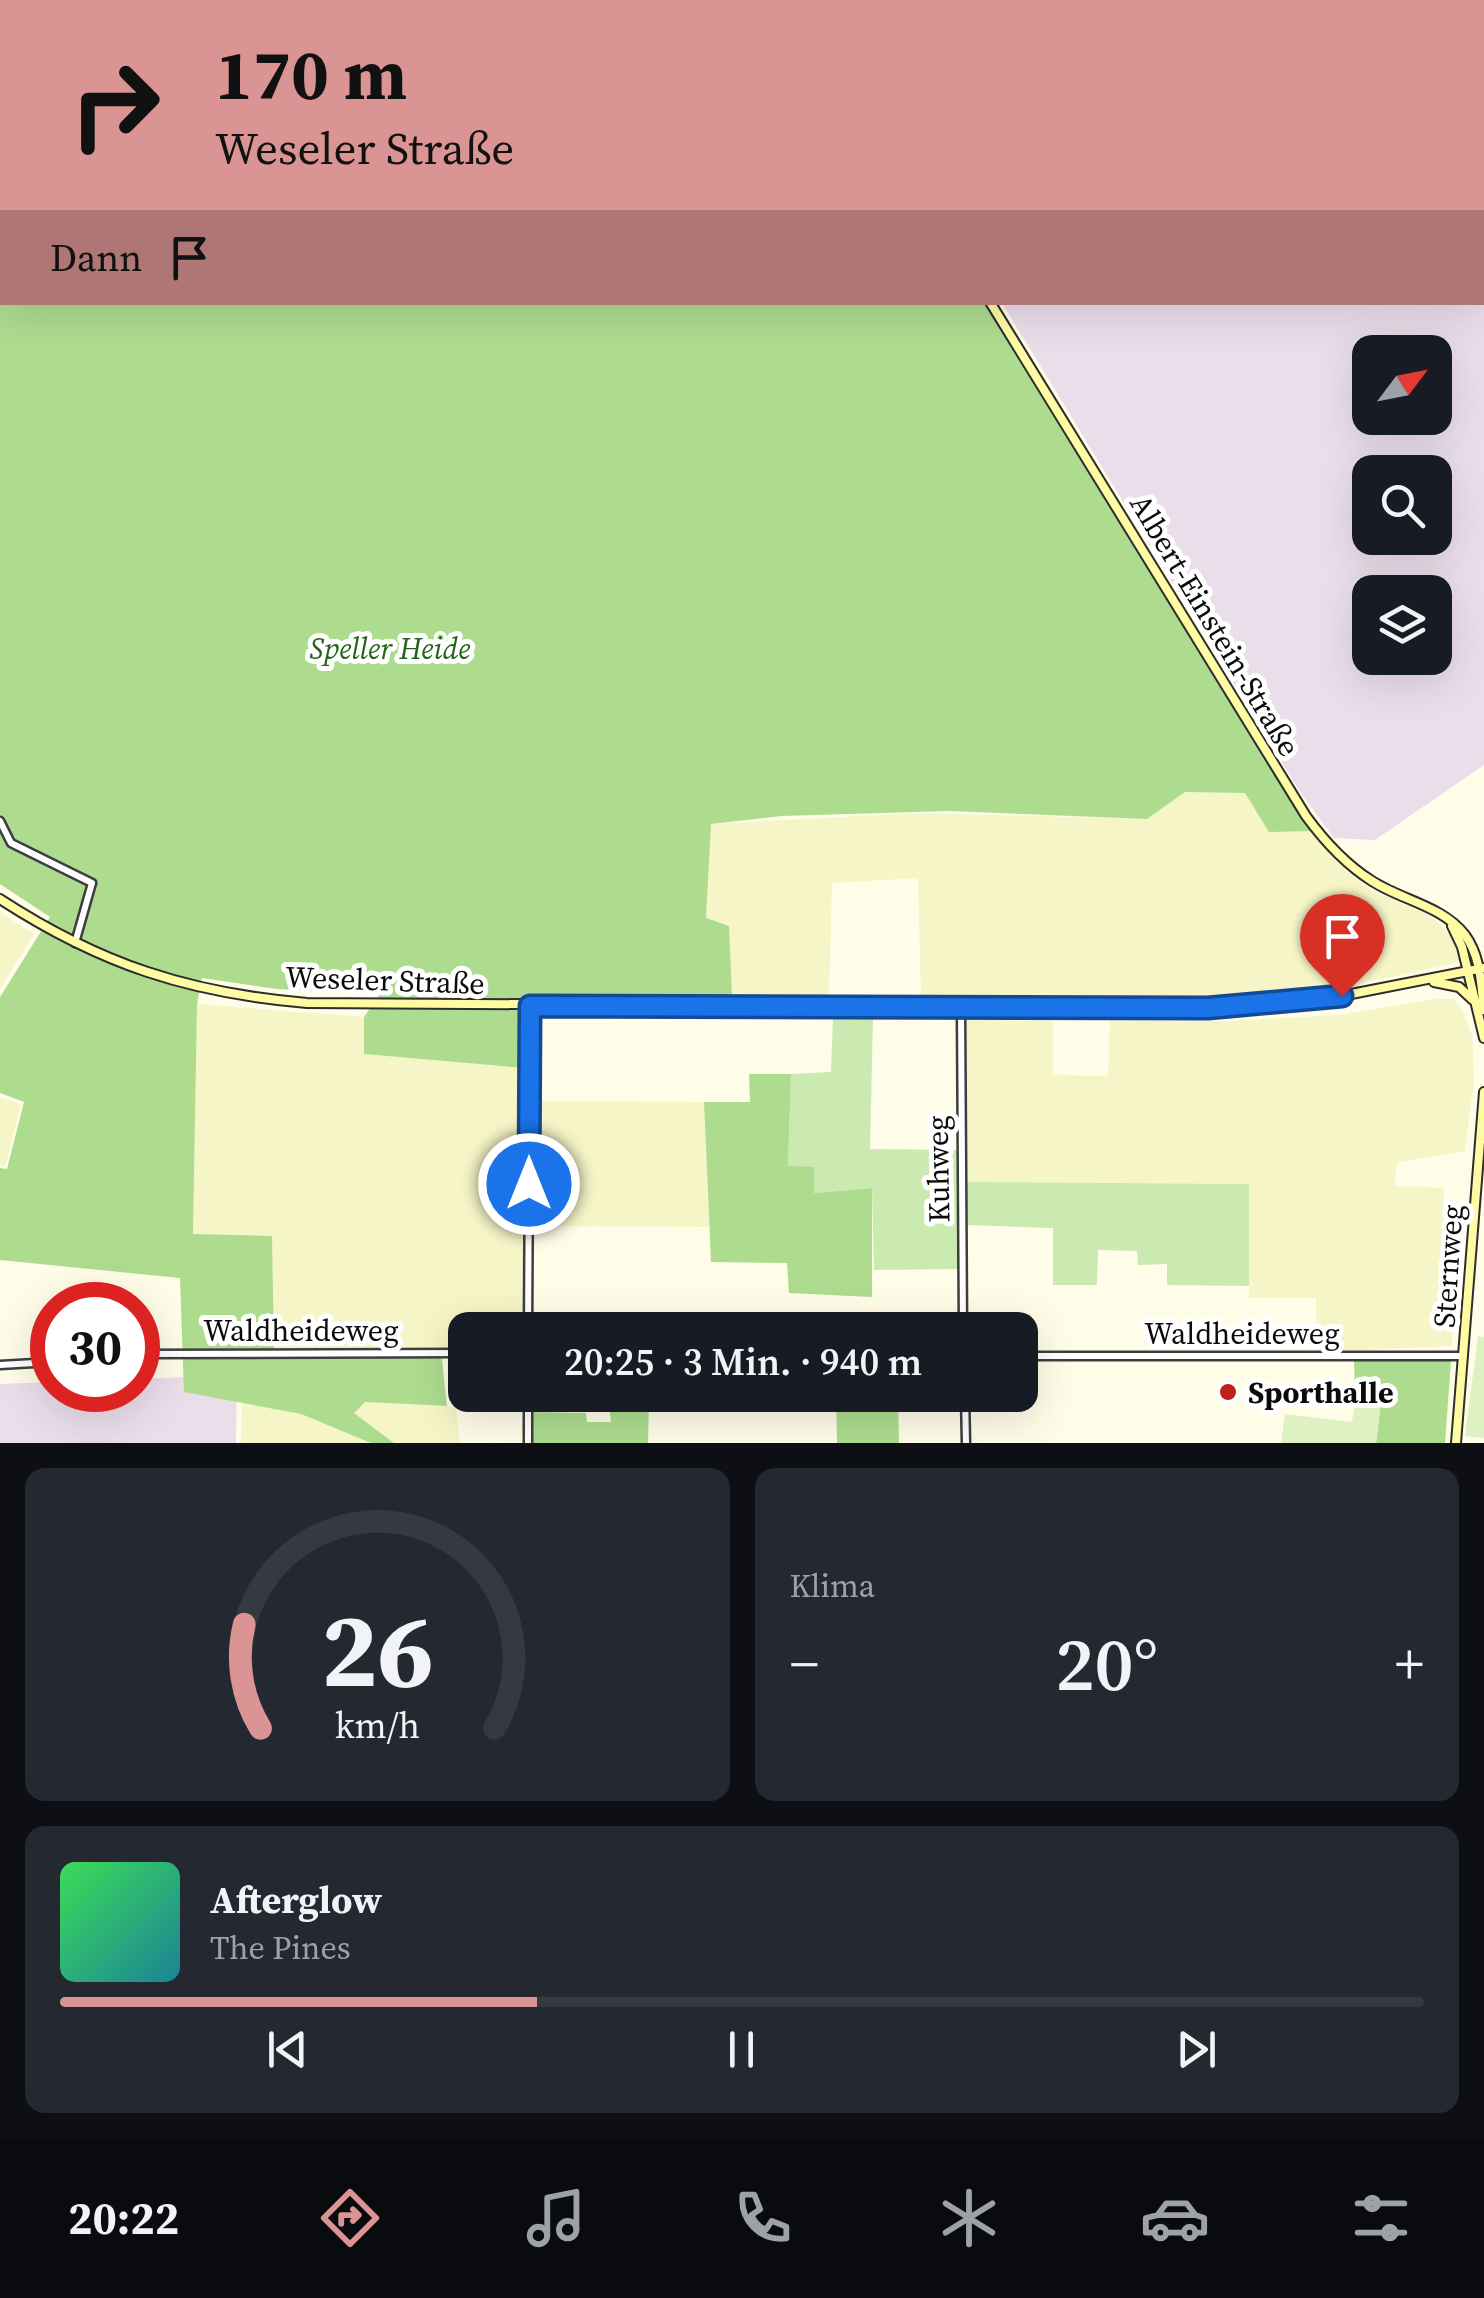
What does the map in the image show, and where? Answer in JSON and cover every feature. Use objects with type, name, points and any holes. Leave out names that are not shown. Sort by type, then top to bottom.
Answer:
[{"type":"main road","name":"Albert-Einstein-Straße","points":[[992,305],[1317,832],[1346,863],[1372,881],[1450,922],[1465,936],[1482,969]]},
{"type":"main road","name":"Weseler Straße","points":[[0,899],[73,941],[166,979],[253,998],[307,1003],[1241,1007],[1360,994],[1482,969]]},
{"type":"main road","points":[[1450,922],[1481,1009]]},
{"type":"main road","points":[[1465,936],[1484,955]]},
{"type":"main road","points":[[1482,969],[1484,1038]]},
{"type":"main road","points":[[1429,981],[1459,987],[1481,1009]]},
{"type":"main road","name":"Sternweg","points":[[1456,1443],[1484,1092]]},
{"type":"street","points":[[0,821],[12,843],[92,883],[73,941]]},
{"type":"street","points":[[528,1312],[530,1006]]},
{"type":"street","name":"Kuhweg","points":[[960,1008],[963,1312]]},
{"type":"street","name":"Waldheideweg","points":[[160,1354],[448,1353]]},
{"type":"street","name":"Waldheideweg","points":[[1038,1356],[1464,1356]]},
{"type":"street","points":[[0,1365],[30,1363]]},
{"type":"street","points":[[528,1412],[528,1443]]},
{"type":"street","points":[[965,1412],[966,1443]]},
{"type":"shaded area","points":[[1003,305],[1484,305],[1484,765],[1375,840],[1334,838],[1300,792]]},
{"type":"shaded area","points":[[237,1375],[236,1443],[0,1443],[0,1384],[30,1383],[30,1412],[160,1412],[160,1378]]},
{"type":"green space","name":"Speller Heide","points":[[0,305],[987,305],[1310,831],[1269,832],[1245,793],[1185,792],[1147,819],[949,811],[782,816],[711,824],[706,918],[729,926],[732,995],[523,997],[523,1068],[364,1054],[364,1017],[380,994],[277,989],[202,978],[197,1004],[193,1234],[272,1236],[274,1351],[441,1350],[447,1406],[365,1402],[354,1413],[394,1443],[371,1443],[301,1414],[184,1392],[180,1278],[0,1260],[0,1168],[7,1169],[24,1102],[0,1093],[0,997],[50,917],[0,884]]},
{"type":"green space","points":[[1185,792],[1245,793],[1269,831],[1310,831],[1347,872],[1374,891],[1428,915],[1442,926],[1454,940],[1461,962],[1366,982],[1285,994],[1212,999],[921,996],[918,878],[832,883],[829,996],[732,995],[729,926],[706,919],[710,824],[917,813],[1147,819]]},
{"type":"green space","points":[[0,912],[34,934],[0,989]]},
{"type":"green space","points":[[1453,999],[1462,1009],[1472,1036],[1474,1080],[1465,1151],[1397,1162],[1394,1186],[1444,1188],[1444,1289],[1454,1295],[1452,1346],[1317,1352],[1316,1298],[1249,1298],[1249,1184],[967,1182],[967,1020],[1053,1021],[1053,1075],[1108,1076],[1110,1021],[1341,1015]]},
{"type":"green space","points":[[197,1004],[364,1017],[365,1054],[523,1068],[524,1312],[448,1312],[448,1350],[273,1351],[272,1236],[193,1235]]},
{"type":"green space","points":[[873,1018],[870,1149],[958,1150],[959,1269],[874,1270],[872,1188],[814,1193],[788,1167],[791,1074],[831,1072],[833,1019]]},
{"type":"green space","points":[[749,1074],[791,1074],[788,1166],[814,1167],[814,1193],[872,1188],[872,1297],[789,1293],[787,1263],[711,1262],[704,1102],[750,1102]]},
{"type":"green space","points":[[0,1097],[21,1104],[5,1167],[0,1165]]},
{"type":"green space","points":[[533,1101],[704,1102],[709,1227],[540,1226]]},
{"type":"green space","points":[[967,1182],[1249,1184],[1249,1286],[1167,1285],[1167,1264],[1138,1265],[1137,1251],[1098,1250],[1097,1285],[1053,1285],[1053,1228],[967,1225]]},
{"type":"green space","points":[[1478,1336],[1484,1337],[1484,1438],[1465,1436]]},
{"type":"green space","points":[[1354,1360],[1451,1361],[1445,1443],[1376,1443],[1381,1402],[1355,1401]]},
{"type":"green space","points":[[1355,1401],[1381,1402],[1376,1443],[1281,1443],[1285,1414],[1352,1422]]},
{"type":"green space","points":[[365,1402],[448,1407],[448,1412],[457,1412],[460,1443],[394,1443],[353,1413]]},
{"type":"green space","points":[[242,1403],[301,1414],[371,1443],[241,1443]]},
{"type":"green space","points":[[531,1412],[586,1413],[587,1422],[611,1422],[610,1412],[649,1412],[648,1443],[532,1443]]},
{"type":"green space","points":[[836,1412],[898,1412],[899,1443],[837,1443]]},
{"type":"place","name":"Sporthalle","points":[[1228,1392]]},
{"type":"route","points":[[529,1184],[530,1006],[1208,1008],[1342,996]]}]
